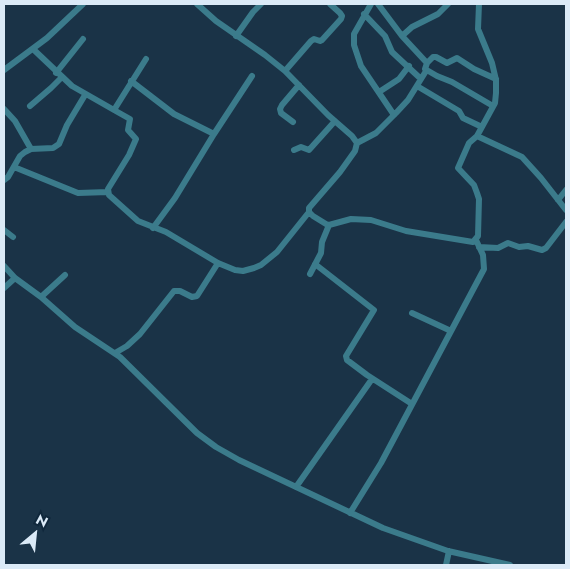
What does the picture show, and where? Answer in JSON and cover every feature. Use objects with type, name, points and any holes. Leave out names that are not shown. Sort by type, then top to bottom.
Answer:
[{"type":"street","points":[[4,70],[32,49],[83,4]]},
{"type":"street","points":[[197,4],[216,21],[266,55],[285,71],[357,143]]},
{"type":"street","points":[[236,36],[261,4]]},
{"type":"street","points":[[285,71],[311,41],[314,39],[322,40],[341,19],[340,13],[330,4]]},
{"type":"street","points":[[371,4],[354,34],[354,45],[361,66],[394,116]]},
{"type":"street","points":[[378,4],[402,36],[427,63]]},
{"type":"street","points":[[402,36],[412,28],[438,14],[448,4]]},
{"type":"street","points":[[350,513],[381,463],[484,269],[483,255],[476,240],[479,219],[478,193],[458,168],[469,143],[477,136],[496,98],[496,78],[489,53],[478,29],[479,4]]},
{"type":"street","points":[[364,14],[385,36],[392,52],[421,78]]},
{"type":"street","points":[[30,106],[51,88],[83,39]]},
{"type":"street","points":[[32,49],[59,75],[85,95],[130,119],[128,130],[136,139],[108,192]]},
{"type":"street","points":[[14,167],[78,193],[108,192],[138,221],[166,232],[218,263],[243,271],[261,265],[277,252],[311,214],[312,203],[340,172],[357,143],[372,136],[394,116],[417,86],[426,70],[424,68],[433,57],[447,63],[457,58],[474,69],[496,78]]},
{"type":"street","points":[[114,110],[146,59]]},
{"type":"street","points":[[379,92],[399,79],[409,66]]},
{"type":"street","points":[[426,70],[452,82],[493,106]]},
{"type":"street","points":[[153,228],[252,76]]},
{"type":"street","points":[[131,81],[174,114],[214,134]]},
{"type":"street","points":[[293,122],[280,109],[282,104],[299,85]]},
{"type":"street","points":[[417,86],[459,112],[463,118],[482,127]]},
{"type":"street","points":[[4,180],[8,178],[20,156],[31,149],[53,148],[59,144],[67,125],[85,95]]},
{"type":"street","points":[[4,109],[15,121],[31,149]]},
{"type":"street","points":[[294,150],[301,146],[309,150],[335,121]]},
{"type":"street","points":[[477,136],[522,157],[566,210]]},
{"type":"street","points":[[558,200],[566,190]]},
{"type":"street","points":[[311,214],[329,225],[346,220],[363,220],[421,234],[474,242],[476,240]]},
{"type":"street","points":[[479,247],[498,248],[508,243],[519,247],[528,246],[542,250],[546,248],[566,222]]},
{"type":"street","points":[[310,274],[321,253],[322,244],[329,225]]},
{"type":"street","points":[[4,230],[14,237]]},
{"type":"street","points":[[115,353],[127,346],[140,334],[174,291],[180,291],[192,297],[198,296],[218,263]]},
{"type":"street","points":[[315,264],[374,310],[346,358],[372,379],[412,404]]},
{"type":"street","points":[[4,266],[15,278],[41,297],[75,327],[115,353],[197,433],[239,460],[383,528],[450,551],[510,565]]},
{"type":"street","points":[[41,297],[66,275]]},
{"type":"street","points":[[4,288],[15,278]]},
{"type":"street","points":[[412,313],[451,330]]},
{"type":"street","points":[[296,487],[372,379]]},
{"type":"street","points":[[446,565],[450,551]]}]
